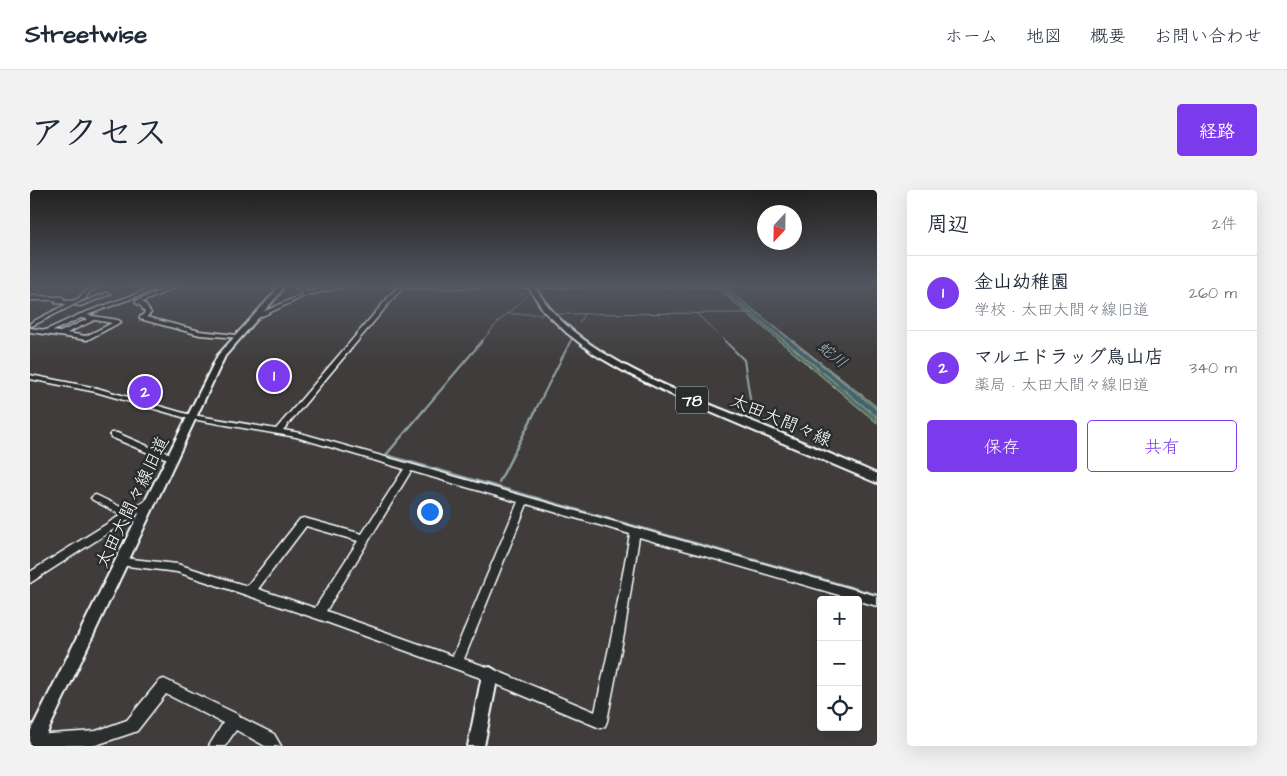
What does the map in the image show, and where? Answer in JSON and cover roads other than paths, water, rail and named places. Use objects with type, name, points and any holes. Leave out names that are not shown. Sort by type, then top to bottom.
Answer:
[{"type":"main road","name":"太田大間々線","points":[[548,311],[560,324],[587,344],[632,371],[699,403],[877,479]]},
{"type":"main road","name":"太田大間々線","points":[[554,311],[578,332],[613,356],[704,400],[877,473]]},
{"type":"street","points":[[30,325],[59,311]]},
{"type":"street","points":[[47,332],[94,311]]},
{"type":"street","points":[[146,311],[148,313],[142,318],[200,333],[236,337]]},
{"type":"street","name":"太田大間々線旧道","points":[[33,744],[222,355],[236,337],[261,311]]},
{"type":"street","points":[[256,317],[269,311]]},
{"type":"street","points":[[278,431],[379,311]]},
{"type":"street","points":[[30,330],[86,338],[118,322],[80,316]]},
{"type":"street","points":[[60,334],[94,318]]},
{"type":"street","points":[[30,377],[97,390],[192,417],[297,435],[877,601]]},
{"type":"street","points":[[114,435],[154,452],[173,457]]},
{"type":"street","points":[[318,614],[409,468]]},
{"type":"street","points":[[96,498],[129,516]]},
{"type":"street","points":[[456,664],[524,500]]},
{"type":"street","points":[[30,578],[150,502]]},
{"type":"street","points":[[249,592],[304,522],[364,539]]},
{"type":"street","points":[[123,562],[177,568],[318,614],[456,664],[490,674],[600,721],[618,634],[635,532]]},
{"type":"street","points":[[476,746],[490,674]]},
{"type":"street","points":[[33,744],[96,738],[132,726],[164,686],[269,739],[274,746]]},
{"type":"street","points":[[216,746],[234,720]]},
{"type":"water","points":[[748,311],[754,311],[874,407],[877,410],[877,417]]},
{"type":"waterway","points":[[482,341],[510,311]]},
{"type":"waterway","points":[[554,314],[754,313]]},
{"type":"waterway","points":[[507,314],[549,314]]},
{"type":"waterway","points":[[579,323],[584,314]]},
{"type":"waterway","points":[[697,314],[725,341]]},
{"type":"waterway","points":[[423,411],[483,340]]},
{"type":"waterway","points":[[535,411],[571,340]]},
{"type":"waterway","points":[[725,341],[744,360],[752,411]]},
{"type":"waterway","points":[[424,410],[386,455],[540,499]]},
{"type":"waterway","points":[[499,482],[536,410]]},
{"type":"waterway","points":[[535,498],[877,595]]},
{"type":"place","name":"金山幼稚園","points":[[274,376]]},
{"type":"place","name":"マルエドラッグ鳥山店","points":[[145,392]]},
{"type":"water label","name":"蛇川","points":[[833,354]]}]
